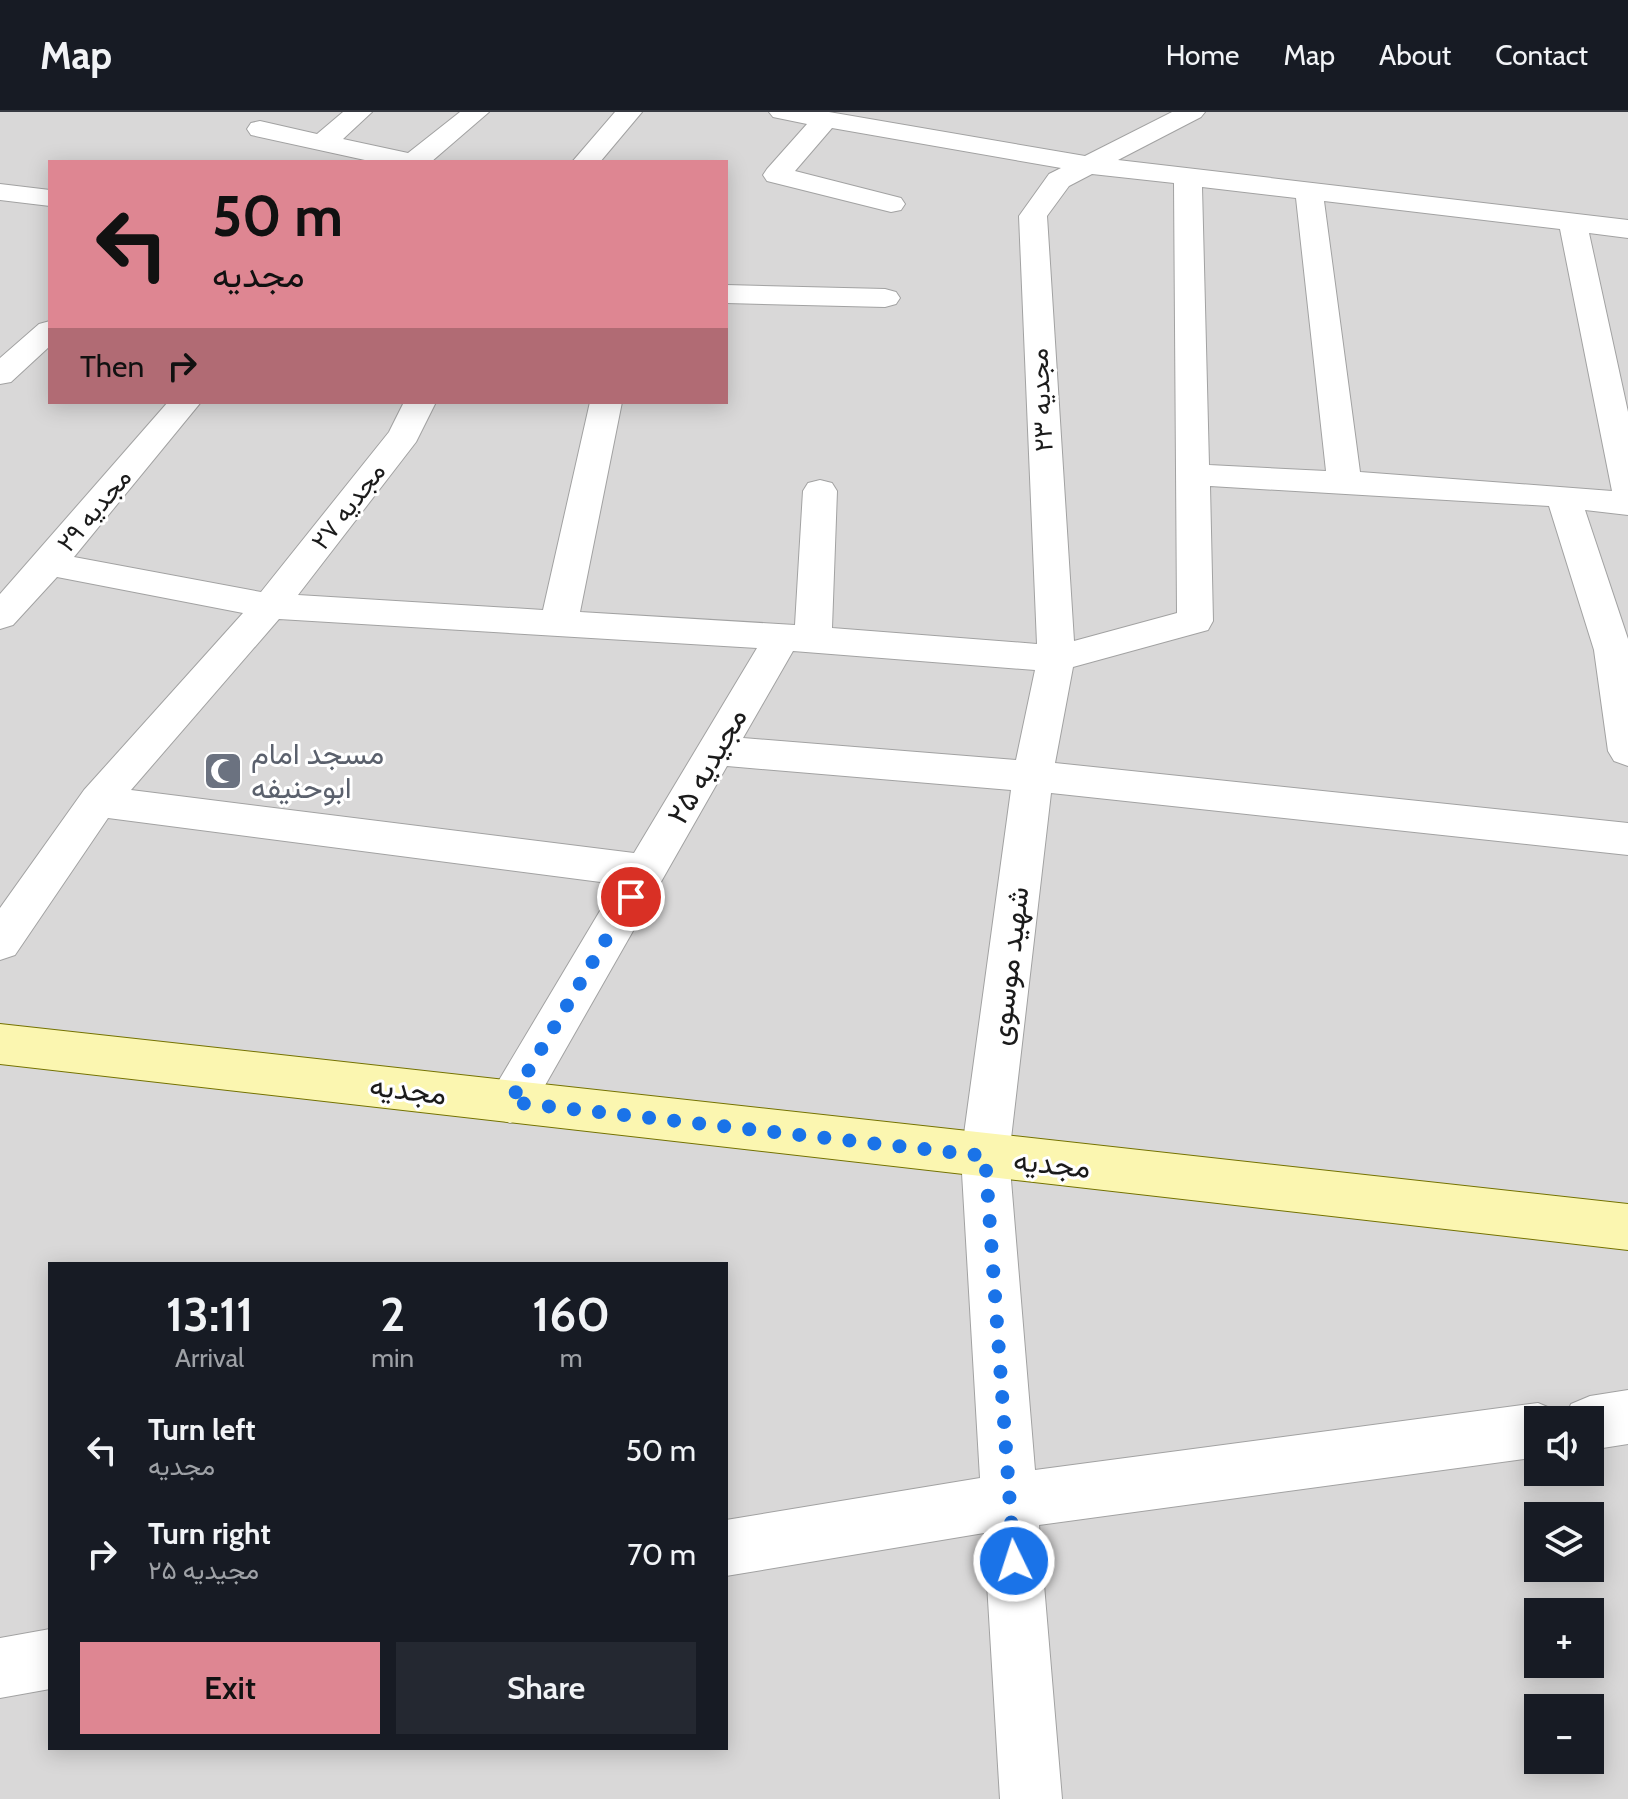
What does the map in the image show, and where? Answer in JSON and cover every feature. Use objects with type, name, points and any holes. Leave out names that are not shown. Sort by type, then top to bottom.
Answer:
[{"type":"street","points":[[322,143],[359,112]]},
{"type":"street","points":[[415,160],[476,112]]},
{"type":"street","points":[[587,160],[629,112]]},
{"type":"street","points":[[782,112],[1089,165],[1628,229]]},
{"type":"street","name":"مجدیه ۲۳","points":[[1033,775],[1056,659],[1033,216],[1059,180],[1192,112]]},
{"type":"street","points":[[826,119],[777,175],[891,204]]},
{"type":"street","points":[[260,129],[403,160]]},
{"type":"street","points":[[49,564],[270,606],[797,638],[1056,659],[1195,621],[1188,176]]},
{"type":"street","points":[[1309,190],[1344,482]]},
{"type":"street","points":[[1,193],[48,198]]},
{"type":"street","points":[[1572,220],[1628,490]]},
{"type":"street","points":[[728,294],[885,298]]},
{"type":"street","points":[[4,367],[48,332]]},
{"type":"street","name":"مجدیه ۲۹","points":[[0,616],[49,564],[183,404]]},
{"type":"street","name":"مجدیه ۲۷","points":[[0,942],[98,801],[270,606],[404,435],[419,404]]},
{"type":"street","points":[[559,623],[606,404]]},
{"type":"street","points":[[1193,475],[1563,496],[1628,504]]},
{"type":"street","points":[[797,638],[820,491]]},
{"type":"street","points":[[1563,496],[1613,650],[1628,751]]},
{"type":"street","name":"مجیدیه ۲۵","points":[[510,1102],[716,750],[797,638]]},
{"type":"street","points":[[716,750],[1033,775],[1628,839]]},
{"type":"street","name":"شهید موسوی","points":[[1031,1799],[985,1156],[1033,775]]},
{"type":"street","points":[[98,801],[646,871]]},
{"type":"street","name":"مجدیه","points":[[0,1044],[1628,1227]]},
{"type":"street","points":[[1604,1421],[1628,1417]]},
{"type":"street","points":[[728,1548],[1010,1501],[1524,1432]]},
{"type":"street","points":[[0,1668],[48,1659]]},
{"type":"shaded area","points":[[0,112],[1628,112],[1628,1799],[0,1799]]},
{"type":"place","name":"مسجد امام ابوحنیفه","points":[[223,771]]},
{"type":"route","points":[[631,897],[510,1102],[985,1156],[1014,1561]]}]
